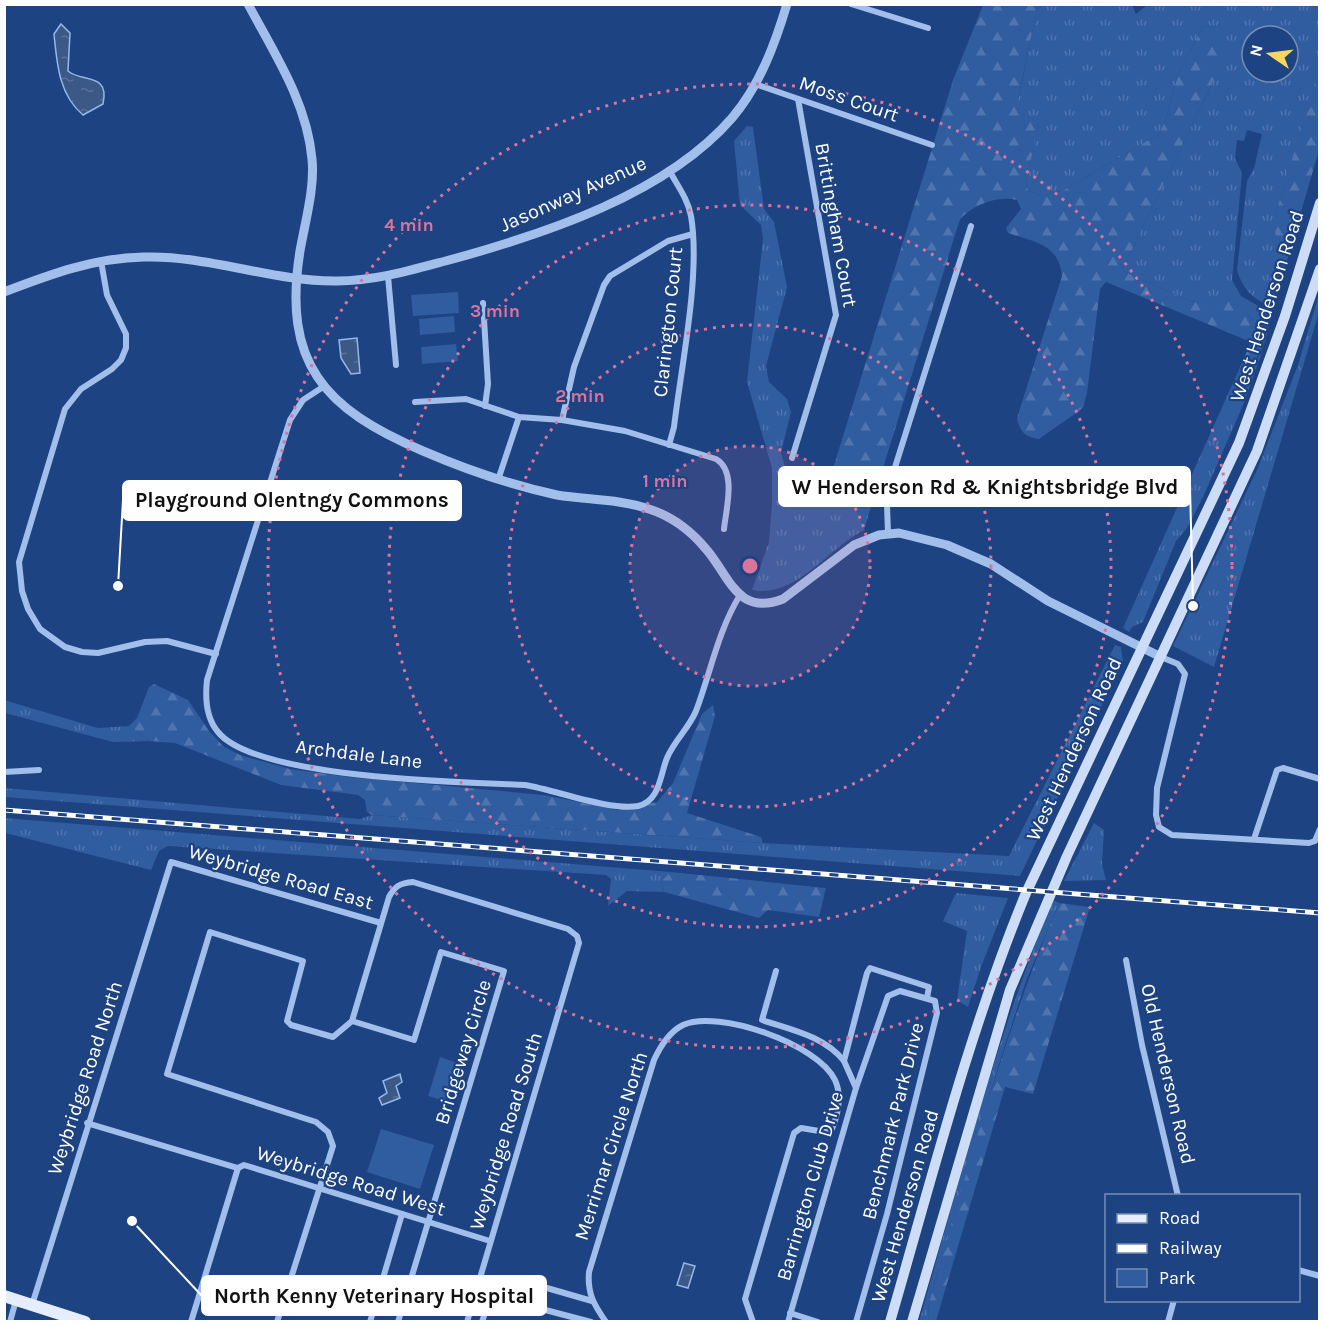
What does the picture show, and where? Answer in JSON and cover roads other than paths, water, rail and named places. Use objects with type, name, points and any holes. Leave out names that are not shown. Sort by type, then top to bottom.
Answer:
[{"type":"main road","name":"West Henderson Road","points":[[890,1322],[945,1132],[990,986],[1008,936],[1026,893],[1239,443],[1285,316],[1320,203]]},
{"type":"main road","name":"West Henderson Road","points":[[912,1322],[1010,990],[1067,856],[1257,452],[1320,269]]},
{"type":"main road","points":[[10,1298],[85,1322]]},
{"type":"street","points":[[248,4],[301,105],[311,145],[311,182],[294,298],[299,332],[308,360],[323,387],[355,416],[391,437],[498,480],[558,495],[636,505],[668,517],[701,543],[729,585],[740,595],[763,603],[783,599],[854,545],[888,533],[918,537],[966,552],[999,569],[1048,601],[1178,664],[1185,674],[1157,788],[1156,815],[1159,827],[1172,835],[1309,843],[1315,841],[1320,829]]},
{"type":"street","points":[[851,4],[928,28]]},
{"type":"street","name":"Jasonway Avenue","points":[[4,292],[70,267],[101,261],[146,257],[296,278],[337,281],[388,276],[529,238],[632,192],[708,143],[733,117],[755,84],[774,46],[787,5]]},
{"type":"street","name":"Moss Court","points":[[755,84],[932,145]]},
{"type":"street","name":"Brittingham Court","points":[[792,458],[836,315],[798,99]]},
{"type":"street","name":"Clarington Court","points":[[669,170],[686,201],[693,234],[691,291],[674,427],[669,445]]},
{"type":"street","points":[[888,533],[887,505],[891,480],[971,226]]},
{"type":"street","points":[[562,420],[574,367],[604,285],[610,276],[668,241],[693,234]]},
{"type":"street","points":[[101,261],[106,295],[126,334],[126,348],[121,360],[112,369],[81,389],[65,409],[19,562],[22,591],[28,609],[40,629],[65,647],[98,653],[145,642],[167,640],[216,654]]},
{"type":"street","points":[[388,276],[396,365]]},
{"type":"street","points":[[483,303],[488,384],[485,406]]},
{"type":"street","name":"Archdale Lane","points":[[323,387],[303,400],[290,420],[206,691],[208,711],[217,732],[244,750],[306,767],[525,785],[582,798],[635,806],[651,799],[660,782],[670,752],[696,712],[721,631],[740,595]]},
{"type":"street","points":[[415,402],[466,399],[519,417],[562,420],[625,431],[716,459],[727,469],[724,529]]},
{"type":"street","points":[[498,480],[519,417]]},
{"type":"street","points":[[1254,839],[1277,770],[1283,768],[1320,778]]},
{"type":"street","points":[[4,772],[39,770]]},
{"type":"street","name":"Weybridge Road East","points":[[171,862],[381,923]]},
{"type":"street","name":"Weybridge Road North","points":[[32,1305],[171,862]]},
{"type":"street","name":"Weybridge Road East","points":[[352,1021],[381,923],[394,888],[402,883],[412,882],[568,929],[576,936],[579,943],[578,951]]},
{"type":"street","points":[[277,1322],[333,1146],[328,1132],[316,1122],[166,1074],[210,932],[303,961],[288,1013],[287,1021],[291,1025],[333,1037],[352,1021]]},
{"type":"street","name":"Weybridge Road South","points":[[467,1322],[578,951]]},
{"type":"street","name":"Bridgeway Circle","points":[[352,1021],[414,1040],[441,952],[504,971],[398,1322]]},
{"type":"street","name":"Old Henderson Road","points":[[1126,960],[1142,1045],[1178,1194]]},
{"type":"street","points":[[844,1061],[870,968],[929,987],[927,998]]},
{"type":"street","name":"Barrington Club Drive","points":[[776,972],[762,1020],[819,1039],[835,1050],[844,1061],[856,1088],[788,1322]]},
{"type":"street","name":"Benchmark Park Drive","points":[[856,1088],[888,996],[900,992],[935,1001],[938,1013],[887,1214],[856,1322]]},
{"type":"street","name":"Merrimar Circle North","points":[[606,1322],[592,1301],[587,1288],[588,1272],[654,1060],[663,1042],[682,1026],[710,1020],[724,1021],[791,1044],[816,1058],[835,1079],[838,1098],[837,1116],[832,1129],[825,1132],[801,1128],[794,1133],[746,1299],[753,1322]]},
{"type":"street","name":"Weybridge Road West","points":[[87,1124],[238,1168],[244,1165],[490,1241]]},
{"type":"street","name":"Weybridge Road West","points":[[191,1322],[238,1168]]},
{"type":"street","points":[[370,1322],[402,1214]]},
{"type":"street","points":[[1300,1270],[1320,1276]]},
{"type":"street","points":[[591,1322],[534,1307],[540,1286],[592,1301]]},
{"type":"street","points":[[10,1298],[10,1322]]},
{"type":"street","points":[[1168,1322],[1173,1302]]},
{"type":"street","points":[[790,1313],[818,1322]]},
{"type":"water","points":[[61,24],[70,33],[68,71],[99,83],[104,94],[103,104],[83,115],[69,98],[61,78],[54,34]]},
{"type":"water","points":[[357,338],[360,373],[351,374],[341,358],[339,340]]},
{"type":"water","points":[[400,1074],[402,1082],[396,1086],[400,1098],[382,1105],[379,1098],[387,1093],[383,1081]]},
{"type":"water","points":[[684,1263],[695,1266],[688,1288],[677,1285]]},
{"type":"railway","points":[[4,810],[1320,913]]},
{"type":"place","name":"Playground Olentngy Commons","points":[[118,586]]},
{"type":"place","name":"W Henderson Rd & Knightsbridge Blvd","points":[[1193,606]]},
{"type":"place","name":"North Kenny Veterinary Hospital","points":[[132,1221]]}]
